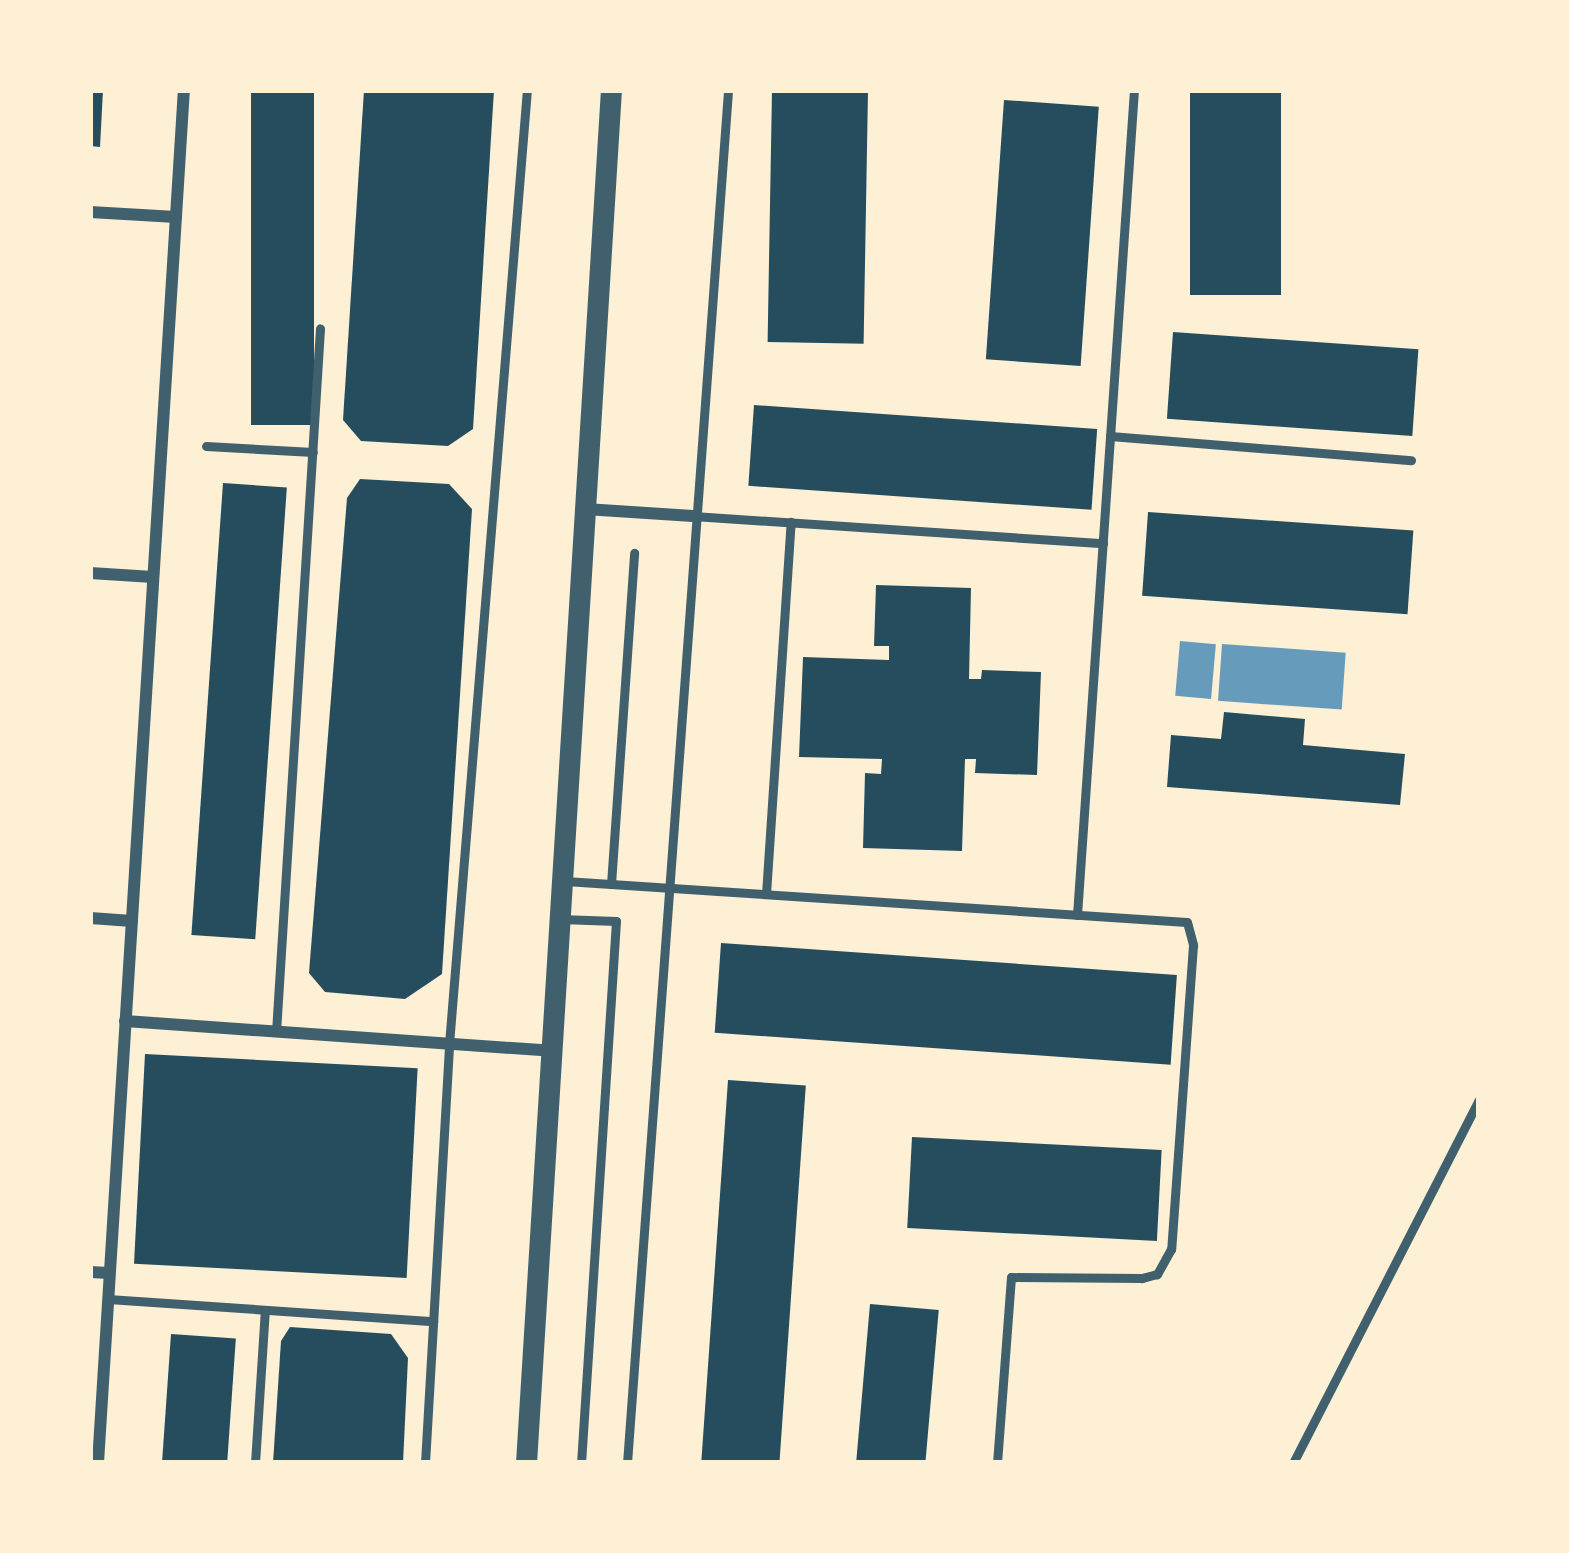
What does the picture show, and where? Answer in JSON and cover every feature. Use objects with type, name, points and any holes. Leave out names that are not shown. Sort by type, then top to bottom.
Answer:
[{"type":"street","points":[[98,1463],[184,90]]},
{"type":"street","points":[[526,1463],[610,90]]},
{"type":"street","points":[[90,212],[176,217]]},
{"type":"street","points":[[585,508],[693,516]]},
{"type":"street","points":[[90,573],[153,577]]},
{"type":"street","points":[[90,918],[132,921]]},
{"type":"street","points":[[125,1022],[552,1051]]},
{"type":"street","points":[[90,1272],[109,1273]]},
{"type":"lane","points":[[425,1463],[448,1044],[527,90]]},
{"type":"lane","points":[[627,1463],[693,516],[728,90]]},
{"type":"lane","points":[[1077,915],[1134,90]]},
{"type":"lane","points":[[276,1032],[320,328]]},
{"type":"lane","points":[[1109,436],[1411,460]]},
{"type":"lane","points":[[206,446],[313,452]]},
{"type":"lane","points":[[693,516],[1102,543]]},
{"type":"lane","points":[[766,894],[791,522]]},
{"type":"lane","points":[[611,884],[634,553]]},
{"type":"lane","points":[[562,880],[1187,922],[1193,945],[1172,1249],[1157,1274],[1142,1278],[1011,1276],[997,1463]]},
{"type":"lane","points":[[560,919],[616,921],[581,1463]]},
{"type":"lane","points":[[1293,1463],[1479,1100]]},
{"type":"lane","points":[[108,1299],[433,1321]]},
{"type":"lane","points":[[255,1463],[265,1310]]},
{"type":"water","points":[[1180,641],[1216,644],[1211,699],[1175,696]]},
{"type":"water","points":[[1222,644],[1346,653],[1342,710],[1218,701]]},
{"type":"building","points":[[90,90],[103,90],[100,147],[90,146]]},
{"type":"building","points":[[251,90],[314,90],[314,425],[251,425]]},
{"type":"building","points":[[364,90],[494,90],[473,429],[448,446],[361,441],[343,420]]},
{"type":"building","points":[[772,90],[868,92],[864,344],[768,342]]},
{"type":"building","points":[[1190,90],[1281,90],[1281,295],[1190,295]]},
{"type":"building","points":[[1004,100],[1099,107],[1081,366],[986,359]]},
{"type":"building","points":[[1173,332],[1418,349],[1412,436],[1167,419]]},
{"type":"building","points":[[754,405],[1097,429],[1092,510],[748,486]]},
{"type":"building","points":[[360,479],[449,484],[472,509],[442,974],[405,999],[325,992],[309,973],[347,498]]},
{"type":"building","points":[[223,483],[287,487],[255,939],[191,935]]},
{"type":"building","points":[[1148,512],[1413,531],[1407,614],[1142,596]]},
{"type":"building","points":[[876,585],[971,588],[969,679],[981,679],[982,670],[1041,672],[1037,775],[975,773],[976,759],[965,759],[962,851],[863,848],[865,773],[881,774],[882,759],[799,757],[803,657],[889,660],[889,646],[874,646]]},
{"type":"building","points":[[1224,712],[1305,719],[1303,745],[1405,754],[1400,805],[1167,787],[1171,735],[1221,739]]},
{"type":"building","points":[[721,943],[1177,975],[1171,1065],[715,1033]]},
{"type":"building","points":[[145,1054],[418,1068],[407,1278],[134,1264]]},
{"type":"building","points":[[728,1080],[806,1085],[779,1463],[701,1463]]},
{"type":"building","points":[[912,1137],[1162,1150],[1157,1241],[907,1228]]},
{"type":"building","points":[[870,1304],[939,1310],[925,1463],[856,1462]]},
{"type":"building","points":[[290,1327],[391,1334],[408,1358],[403,1463],[273,1463],[281,1341]]},
{"type":"building","points":[[171,1334],[236,1339],[227,1463],[162,1463]]}]
